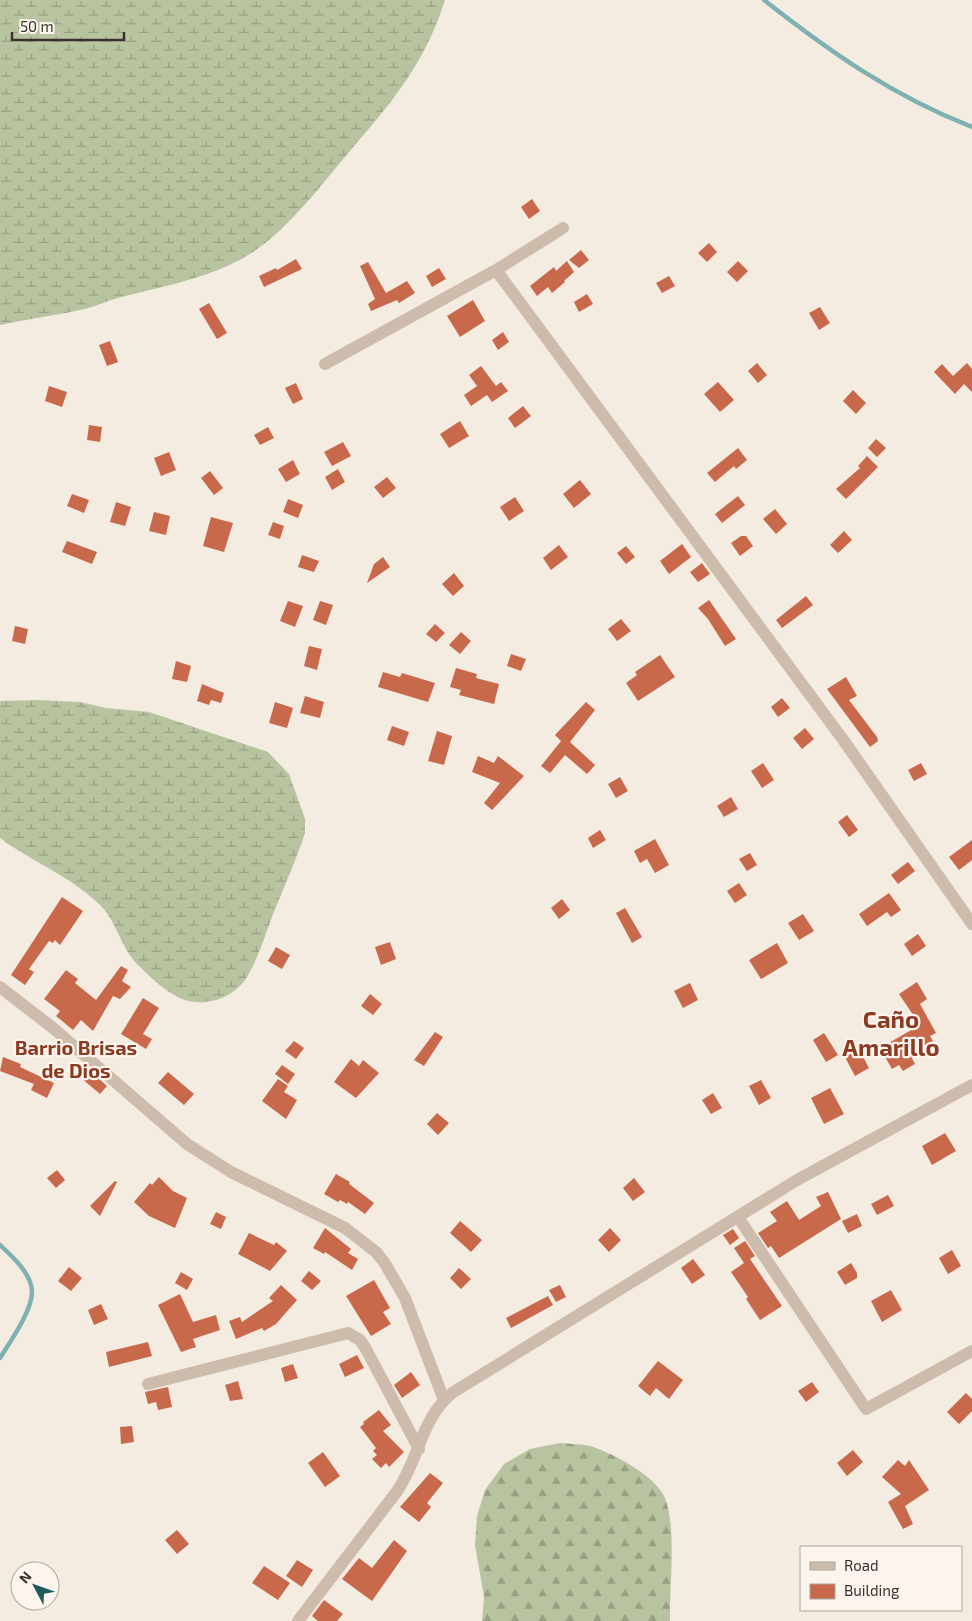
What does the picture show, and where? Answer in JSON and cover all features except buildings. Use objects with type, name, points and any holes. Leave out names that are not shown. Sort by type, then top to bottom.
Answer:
[{"type":"street","points":[[325,364],[496,270],[562,228]]},
{"type":"street","points":[[496,270],[844,741],[972,924]]},
{"type":"street","points":[[0,987],[53,1028],[187,1144],[231,1172],[345,1228],[376,1252],[405,1298],[444,1400]]},
{"type":"street","points":[[298,1621],[409,1474],[432,1414],[444,1400],[496,1365],[806,1176],[972,1084]]},
{"type":"street","points":[[738,1217],[866,1409],[972,1351]]},
{"type":"street","points":[[148,1384],[348,1333],[360,1340],[366,1349],[419,1449]]},
{"type":"green space","points":[[0,0],[445,0],[429,42],[396,95],[313,195],[268,241],[233,263],[196,278],[118,298],[85,309],[0,325]]},
{"type":"green space","points":[[0,701],[80,702],[106,708],[149,712],[268,752],[289,774],[305,819],[305,833],[256,960],[247,977],[234,991],[208,1002],[189,1001],[169,992],[153,980],[133,959],[110,917],[98,903],[75,884],[0,838]]},
{"type":"green space","points":[[560,1443],[590,1446],[633,1466],[653,1482],[665,1498],[669,1511],[672,1541],[670,1621],[482,1621],[484,1597],[475,1545],[477,1516],[485,1490],[504,1464],[530,1449]]},
{"type":"waterway","points":[[764,0],[838,55],[889,87],[943,115],[972,127]]},
{"type":"waterway","points":[[0,1245],[25,1272],[32,1292],[25,1317],[0,1358]]},
{"type":"district","name":"Caño Amarillo","points":[[891,1032]]},
{"type":"district","name":"Barrio Brisas de Dios","points":[[76,1058]]}]
